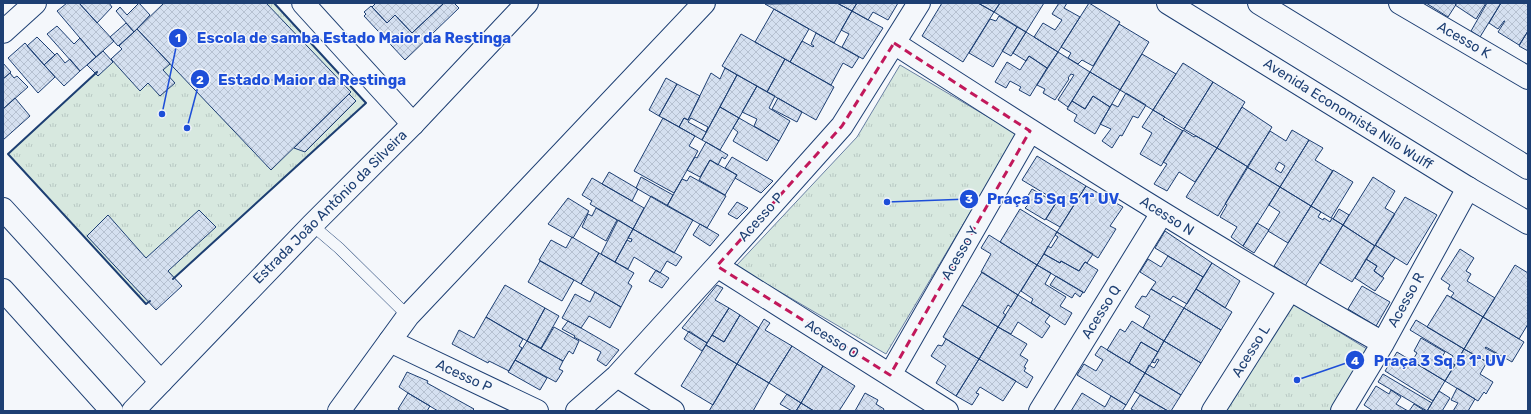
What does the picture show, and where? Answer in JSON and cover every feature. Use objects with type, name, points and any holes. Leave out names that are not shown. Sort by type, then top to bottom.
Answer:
[{"type":"street","points":[[3,32],[35,3]]},
{"type":"street","points":[[303,3],[413,124]]},
{"type":"street","name":"Estrada João Antônio da Silveira","points":[[133,411],[312,225],[413,124],[527,3]]},
{"type":"street","points":[[339,411],[408,316],[704,3]]},
{"type":"street","name":"Acesso P","points":[[577,411],[616,376],[842,126],[919,3]]},
{"type":"street","name":"Avenida Economista Nilo Wulff","points":[[1168,3],[1468,188],[1528,223]]},
{"type":"street","name":"Acesso K","points":[[1400,3],[1528,78]]},
{"type":"street","points":[[1273,7],[1528,168]]},
{"type":"street","name":"Acesso N","points":[[894,43],[1030,131],[1162,213],[1289,290],[1383,343]]},
{"type":"street","name":"Acesso Y","points":[[890,375],[1030,131]]},
{"type":"street","name":"Acesso R","points":[[1342,411],[1383,343],[1468,188]]},
{"type":"street","name":"Acesso Q","points":[[1040,411],[1162,213]]},
{"type":"street","points":[[6,218],[161,382]]},
{"type":"street","name":"Acesso O","points":[[717,266],[947,411]]},
{"type":"street","points":[[3,290],[112,411]]},
{"type":"street","name":"Acesso L","points":[[1213,411],[1289,290]]},
{"type":"street","name":"Acesso P","points":[[390,341],[537,411]]},
{"type":"street","points":[[616,376],[673,411]]},
{"type":"lane","points":[[312,225],[339,248],[408,316]]},
{"type":"highlighted area","points":[[894,43],[1030,131],[890,375],[717,266],[842,126]]},
{"type":"green space","points":[[172,3],[274,3],[366,103],[146,304],[8,154]]},
{"type":"green space","points":[[900,65],[1017,134],[886,354],[736,266],[857,137]]},
{"type":"green space","points":[[1292,303],[1367,349],[1330,411],[1226,411]]},
{"type":"building","points":[[67,3],[79,3],[114,41],[96,57],[57,11]]},
{"type":"building","points":[[79,3],[109,3],[112,7],[97,23]]},
{"type":"building","points":[[139,3],[150,15],[134,32],[116,11],[120,7],[127,15]]},
{"type":"building","points":[[164,3],[266,3],[351,92],[271,170],[137,29]]},
{"type":"building","points":[[376,3],[444,3],[412,33],[395,15],[387,23],[372,7]]},
{"type":"building","points":[[444,3],[454,3],[459,8],[405,60],[364,16],[366,14],[364,12],[371,6],[387,23],[395,15],[412,33]]},
{"type":"building","points":[[837,3],[857,3],[852,11]]},
{"type":"building","points":[[837,3],[852,11],[834,43],[765,4]]},
{"type":"building","points":[[857,3],[898,3],[888,20],[873,12],[868,20],[852,11]]},
{"type":"building","points":[[942,3],[978,3],[994,12],[963,62],[922,36]]},
{"type":"building","points":[[978,3],[1000,3],[994,12]]},
{"type":"building","points":[[1000,3],[1044,3],[1026,32],[994,12]]},
{"type":"building","points":[[1059,3],[1067,3],[1064,8],[1080,17],[1058,52],[1034,37],[1043,23],[1055,30],[1062,20],[1052,14]]},
{"type":"building","points":[[1089,3],[1120,22],[1093,66],[1082,60],[1078,64],[1068,58],[1071,53],[1061,47]]},
{"type":"building","points":[[1426,3],[1457,3],[1448,17]]},
{"type":"building","points":[[1457,3],[1486,3],[1476,19],[1455,5]]},
{"type":"building","points":[[1487,3],[1501,3],[1480,37],[1471,31]]},
{"type":"building","points":[[1501,3],[1528,3],[1528,31],[1519,45],[1498,32],[1505,21],[1498,29],[1489,23]]},
{"type":"building","points":[[774,9],[809,29],[790,62],[755,42]]},
{"type":"building","points":[[852,11],[883,28],[863,59],[842,47],[849,34],[841,30]]},
{"type":"building","points":[[999,16],[1017,27],[993,67],[969,53],[990,19],[996,21]]},
{"type":"building","points":[[126,23],[134,32],[118,46],[110,37]]},
{"type":"building","points":[[1119,24],[1149,42],[1120,90],[1090,72]]},
{"type":"building","points":[[57,26],[74,44],[80,38],[96,57],[80,71],[47,34]]},
{"type":"building","points":[[1017,27],[1026,32],[1011,56],[1002,51]]},
{"type":"building","points":[[137,29],[170,64],[163,70],[175,83],[160,96],[148,83],[140,91],[111,59],[122,49],[119,46]]},
{"type":"building","points":[[1528,31],[1528,51],[1519,46]]},
{"type":"building","points":[[1026,32],[1058,52],[1047,68],[1029,56],[1026,61],[1013,53]]},
{"type":"building","points":[[816,33],[859,57],[852,68],[843,63],[831,85],[790,62],[802,41],[813,47],[814,46],[811,44]]},
{"type":"building","points":[[741,34],[785,59],[767,92],[722,66]]},
{"type":"building","points":[[37,37],[55,55],[44,65],[27,46]]},
{"type":"building","points":[[25,43],[55,77],[38,93],[8,58]]},
{"type":"building","points":[[103,51],[113,62],[98,76],[87,65]]},
{"type":"building","points":[[1058,52],[1090,72],[1068,107],[1058,100],[1074,75],[1071,74],[1055,100],[1043,93],[1045,89],[1037,85]]},
{"type":"building","points":[[57,53],[65,63],[70,59],[80,71],[64,86],[44,65]]},
{"type":"building","points":[[1142,54],[1176,74],[1153,110],[1120,90]]},
{"type":"building","points":[[1029,56],[1047,68],[1030,96],[1019,90],[1021,87],[1010,81],[1006,88],[995,82],[1007,62],[1020,70]]},
{"type":"building","points":[[785,59],[834,87],[816,120],[767,92]]},
{"type":"building","points":[[3,63],[11,72],[3,79]]},
{"type":"building","points":[[1183,63],[1213,82],[1184,129],[1153,110]]},
{"type":"building","points":[[725,68],[737,75],[702,140],[679,127],[684,118],[688,120],[711,73],[720,79]],"holes":[[[691,118],[708,127],[706,132],[688,122]]]},
{"type":"building","points":[[1090,72],[1120,90],[1110,107],[1093,96],[1085,109],[1072,101]]},
{"type":"building","points":[[10,73],[14,78],[17,76],[28,87],[3,109],[3,79]]},
{"type":"building","points":[[737,75],[757,86],[739,118],[720,107]]},
{"type":"building","points":[[666,78],[677,84],[659,116],[649,110]]},
{"type":"building","points":[[1213,82],[1245,102],[1217,148],[1184,129]]},
{"type":"building","points":[[677,84],[700,96],[688,120],[684,118],[679,127],[659,116]]},
{"type":"building","points":[[757,86],[775,96],[769,108],[790,121],[779,141],[754,126],[757,119],[742,112]]},
{"type":"building","points":[[1126,93],[1146,105],[1138,118],[1133,116],[1122,136],[1120,135],[1112,148],[1102,141],[1111,129],[1100,124],[1112,104],[1118,107]]},
{"type":"building","points":[[349,94],[356,101],[305,152],[294,148]]},
{"type":"building","points":[[1093,96],[1110,107],[1095,134],[1074,121],[1077,115],[1067,109],[1072,101],[1085,109]]},
{"type":"building","points":[[15,98],[30,116],[3,140],[3,109]]},
{"type":"building","points":[[778,98],[802,112],[797,122],[772,109]]},
{"type":"building","points":[[720,107],[739,118],[720,150],[702,140]]},
{"type":"building","points":[[1242,107],[1272,127],[1248,167],[1217,148]]},
{"type":"building","points":[[1153,110],[1165,117],[1163,119],[1183,131],[1161,166],[1140,154],[1152,133],[1142,127]]},
{"type":"building","points":[[663,118],[695,136],[689,146],[698,151],[674,193],[634,171]]},
{"type":"building","points":[[739,118],[779,141],[767,161],[733,141],[738,132],[733,128]]},
{"type":"building","points":[[1183,130],[1217,148],[1195,182],[1179,172],[1167,191],[1154,184],[1167,164],[1163,162]]},
{"type":"building","points":[[1292,130],[1309,140],[1280,187],[1247,167],[1270,131],[1286,141]],"holes":[[[1279,162],[1285,166],[1281,173],[1275,169]]]},
{"type":"building","points":[[1309,140],[1323,148],[1315,160],[1333,171],[1311,206],[1280,187]]},
{"type":"building","points":[[706,142],[728,155],[725,159],[722,157],[718,165],[710,160],[700,177],[687,170],[695,157],[697,158]]},
{"type":"building","points":[[1217,148],[1248,167],[1218,216],[1186,197]]},
{"type":"building","points":[[1037,156],[1086,186],[1060,227],[1046,219],[1057,201],[1022,180]]},
{"type":"building","points":[[732,157],[773,181],[761,193],[735,178],[737,175],[725,168]]},
{"type":"building","points":[[710,160],[737,175],[725,195],[699,180]]},
{"type":"building","points":[[1247,167],[1280,187],[1243,246],[1231,237],[1237,227],[1220,217],[1227,205],[1225,204]]},
{"type":"building","points":[[1333,170],[1353,182],[1331,218],[1311,206]]},
{"type":"building","points":[[609,172],[638,189],[632,201],[602,184]]},
{"type":"building","points":[[690,176],[726,196],[707,228],[667,206],[682,179],[687,181]]},
{"type":"building","points":[[641,177],[673,195],[667,206],[636,188]]},
{"type":"building","points":[[1373,177],[1395,191],[1385,208],[1395,214],[1375,246],[1343,225]]},
{"type":"building","points":[[592,178],[644,208],[633,229],[590,204],[592,201],[582,195]]},
{"type":"building","points":[[1086,186],[1123,207],[1110,226],[1116,229],[1098,258],[1057,232]]},
{"type":"building","points":[[1280,187],[1311,206],[1288,243],[1268,231],[1280,212],[1269,205]]},
{"type":"building","points":[[1032,189],[1056,203],[1045,220],[1025,208],[1028,205],[1024,202]]},
{"type":"building","points":[[651,196],[693,220],[674,253],[633,229]]},
{"type":"building","points":[[1405,197],[1437,215],[1407,265],[1375,245]]},
{"type":"building","points":[[568,198],[589,211],[573,238],[548,224]]},
{"type":"building","points":[[737,202],[748,208],[737,219],[728,214]]},
{"type":"building","points":[[1311,206],[1321,212],[1318,217],[1323,220],[1324,218],[1330,222],[1332,218],[1343,225],[1305,286],[1274,266]]},
{"type":"building","points":[[596,208],[617,220],[606,241],[582,227],[588,214],[592,216]]},
{"type":"building","points":[[1020,209],[1057,232],[1037,265],[1000,242]]},
{"type":"building","points":[[1339,209],[1349,215],[1343,225],[1333,219]]},
{"type":"building","points":[[199,210],[216,227],[168,271],[182,286],[156,310],[87,236],[108,215],[146,258]]},
{"type":"building","points":[[618,220],[633,229],[615,262],[601,254]]},
{"type":"building","points":[[1257,223],[1269,230],[1254,253],[1243,246]]},
{"type":"building","points":[[700,224],[719,235],[710,246],[693,235]]},
{"type":"building","points":[[1343,225],[1375,246],[1352,282],[1320,263]]},
{"type":"building","points":[[633,229],[682,257],[676,266],[667,261],[660,273],[634,257],[628,269],[615,262],[627,240],[631,242],[632,239],[628,238]]},
{"type":"building","points":[[1165,231],[1212,263],[1203,277],[1155,248]]},
{"type":"building","points":[[1057,232],[1093,254],[1079,271],[1044,254],[1048,246],[1051,248],[1058,237],[1055,235]]},
{"type":"building","points":[[989,235],[1037,265],[1018,295],[981,272],[991,254],[981,248]]},
{"type":"building","points":[[572,237],[599,253],[581,284],[539,260],[551,240],[566,248]]},
{"type":"building","points":[[1375,245],[1395,258],[1382,277],[1374,271],[1377,266],[1366,259]]},
{"type":"building","points":[[1460,249],[1474,258],[1466,271],[1471,274],[1467,281],[1495,298],[1483,317],[1451,297],[1454,293],[1448,289],[1450,285],[1441,279]]},
{"type":"building","points":[[599,253],[634,273],[628,283],[632,286],[621,307],[581,284]]},
{"type":"building","points":[[1044,254],[1079,271],[1085,262],[1098,270],[1084,293],[1037,265]]},
{"type":"building","points":[[1168,256],[1203,277],[1187,304],[1173,296],[1170,300],[1151,289],[1156,282],[1140,272],[1148,259],[1161,267]]},
{"type":"building","points":[[1366,259],[1377,266],[1374,271],[1384,278],[1375,291],[1355,278]]},
{"type":"building","points":[[540,261],[574,280],[562,301],[528,282]]},
{"type":"building","points":[[1212,263],[1240,281],[1225,308],[1196,289]]},
{"type":"building","points":[[1037,265],[1051,273],[1045,284],[1066,297],[1060,306],[1072,313],[1065,325],[1031,303],[1033,299],[1021,291]]},
{"type":"building","points":[[1515,265],[1528,273],[1528,324],[1519,339],[1483,317]]},
{"type":"building","points":[[656,270],[669,278],[662,288],[649,281]]},
{"type":"building","points":[[982,272],[1018,295],[1011,307],[1008,305],[1003,313],[1006,315],[998,327],[962,305]]},
{"type":"building","points":[[1056,276],[1083,292],[1080,297],[1075,293],[1072,298],[1050,285]]},
{"type":"building","points":[[505,285],[545,308],[527,341],[486,317]]},
{"type":"building","points":[[717,285],[723,288],[715,300],[729,308],[707,343],[682,328]]},
{"type":"building","points":[[1362,286],[1390,302],[1376,326],[1348,309]]},
{"type":"building","points":[[1151,289],[1184,308],[1164,341],[1143,328],[1150,316],[1135,307],[1142,296],[1146,297]]},
{"type":"building","points":[[1196,289],[1232,312],[1221,330],[1184,308]]},
{"type":"building","points":[[595,292],[621,307],[610,328],[589,316],[581,328],[562,318],[575,294],[590,302]]},
{"type":"building","points":[[1018,295],[1050,315],[1045,322],[1050,326],[1042,338],[1018,322],[1011,334],[998,327]]},
{"type":"building","points":[[1447,295],[1483,317],[1464,349],[1427,327]]},
{"type":"building","points":[[962,305],[998,327],[979,359],[943,337]]},
{"type":"building","points":[[545,308],[559,316],[541,348],[527,341]]},
{"type":"building","points":[[729,308],[740,315],[724,342],[712,335]]},
{"type":"building","points":[[1184,308],[1221,330],[1201,363],[1164,341]]},
{"type":"building","points":[[740,315],[759,328],[737,364],[706,345],[712,335],[724,342]]},
{"type":"building","points":[[486,317],[523,339],[519,346],[522,348],[509,371],[489,361],[488,363],[452,344],[459,330],[474,338]]},
{"type":"building","points":[[1483,317],[1524,342],[1512,362],[1486,347],[1485,348],[1495,353],[1489,363],[1464,349]]},
{"type":"building","points":[[764,319],[770,323],[765,330],[792,346],[769,383],[737,364]]},
{"type":"building","points":[[1416,320],[1464,349],[1455,365],[1450,362],[1453,356],[1410,330]]},
{"type":"building","points":[[568,321],[619,350],[606,366],[597,360],[601,352],[562,329]]},
{"type":"building","points":[[1132,321],[1164,341],[1158,352],[1141,342],[1129,363],[1107,350],[1120,329],[1125,332]]},
{"type":"building","points":[[554,327],[579,341],[573,354],[569,351],[563,361],[541,349]]},
{"type":"building","points":[[998,327],[1027,344],[1020,355],[1028,360],[1024,367],[1026,368],[1024,371],[1033,377],[1027,388],[979,359]]},
{"type":"building","points":[[689,331],[707,343],[702,351],[684,339]]},
{"type":"building","points":[[1421,338],[1445,352],[1442,357],[1455,365],[1445,381],[1412,361],[1417,353],[1414,351]]},
{"type":"building","points":[[946,339],[979,359],[956,396],[936,383],[946,366],[931,356],[938,345],[942,346]]},
{"type":"building","points":[[527,341],[563,361],[559,369],[563,371],[556,382],[515,360]]},
{"type":"building","points":[[1164,341],[1201,363],[1181,395],[1145,373],[1149,365],[1154,368],[1159,360],[1157,359],[1155,363],[1152,362]]},
{"type":"building","points":[[1141,342],[1158,352],[1145,373],[1129,363]]},
{"type":"building","points":[[706,345],[737,364],[713,405],[681,386]]},
{"type":"building","points":[[792,346],[823,366],[801,403],[769,383]]},
{"type":"building","points":[[1101,346],[1145,373],[1126,405],[1077,375],[1084,364],[1096,371],[1103,360],[1095,355]]},
{"type":"building","points":[[1464,349],[1487,362],[1480,374],[1493,382],[1486,394],[1484,392],[1478,401],[1445,381]]},
{"type":"building","points":[[1397,352],[1445,381],[1433,401],[1385,371]]},
{"type":"building","points":[[979,359],[1016,381],[1003,401],[980,387],[976,393],[979,394],[972,405],[956,396]]},
{"type":"building","points":[[515,360],[547,378],[540,390],[508,372]]},
{"type":"building","points":[[737,364],[769,383],[753,411],[709,411]]},
{"type":"building","points":[[823,366],[855,386],[839,411],[814,411],[801,403]]},
{"type":"building","points":[[407,372],[428,381],[427,383],[474,409],[472,411],[438,411],[399,387]]},
{"type":"building","points":[[1145,373],[1181,395],[1171,411],[1168,411],[1134,391]]},
{"type":"building","points":[[1383,374],[1432,403],[1427,411],[1378,382]]},
{"type":"building","points":[[1376,386],[1389,394],[1391,390],[1401,397],[1396,404],[1408,411],[1373,411],[1364,405]]},
{"type":"building","points":[[1457,388],[1475,399],[1468,411],[1453,411],[1458,403],[1451,400]]},
{"type":"building","points":[[1439,391],[1450,398],[1442,411],[1427,411]]},
{"type":"building","points":[[408,393],[430,406],[427,411],[401,411],[398,409]]},
{"type":"building","points":[[865,393],[878,400],[876,404],[884,409],[883,411],[855,411]]},
{"type":"building","points":[[1082,393],[1105,407],[1111,396],[1126,405],[1122,411],[1071,411]]},
{"type":"building","points":[[787,394],[801,403],[796,411],[792,411],[780,404]]},
{"type":"building","points":[[1140,395],[1168,411],[1135,411],[1131,409]]},
{"type":"building","points":[[801,403],[814,411],[796,411]]},
{"type":"building","points":[[1414,404],[1425,411],[1409,411]]},
{"type":"wall","points":[[173,279],[366,103],[274,3]]},
{"type":"wall","points":[[97,72],[8,154],[146,304],[150,301]]},
{"type":"place","name":"Escola de samba Estado Maior da Restinga","points":[[162,114]]},
{"type":"place","name":"Estado Maior da Restinga","points":[[187,128]]},
{"type":"place","name":"Praça 5 Sq 5 1ª UV","points":[[887,202]]},
{"type":"place","name":"Praça 3 Sq 5 1ª UV","points":[[1297,380]]}]
